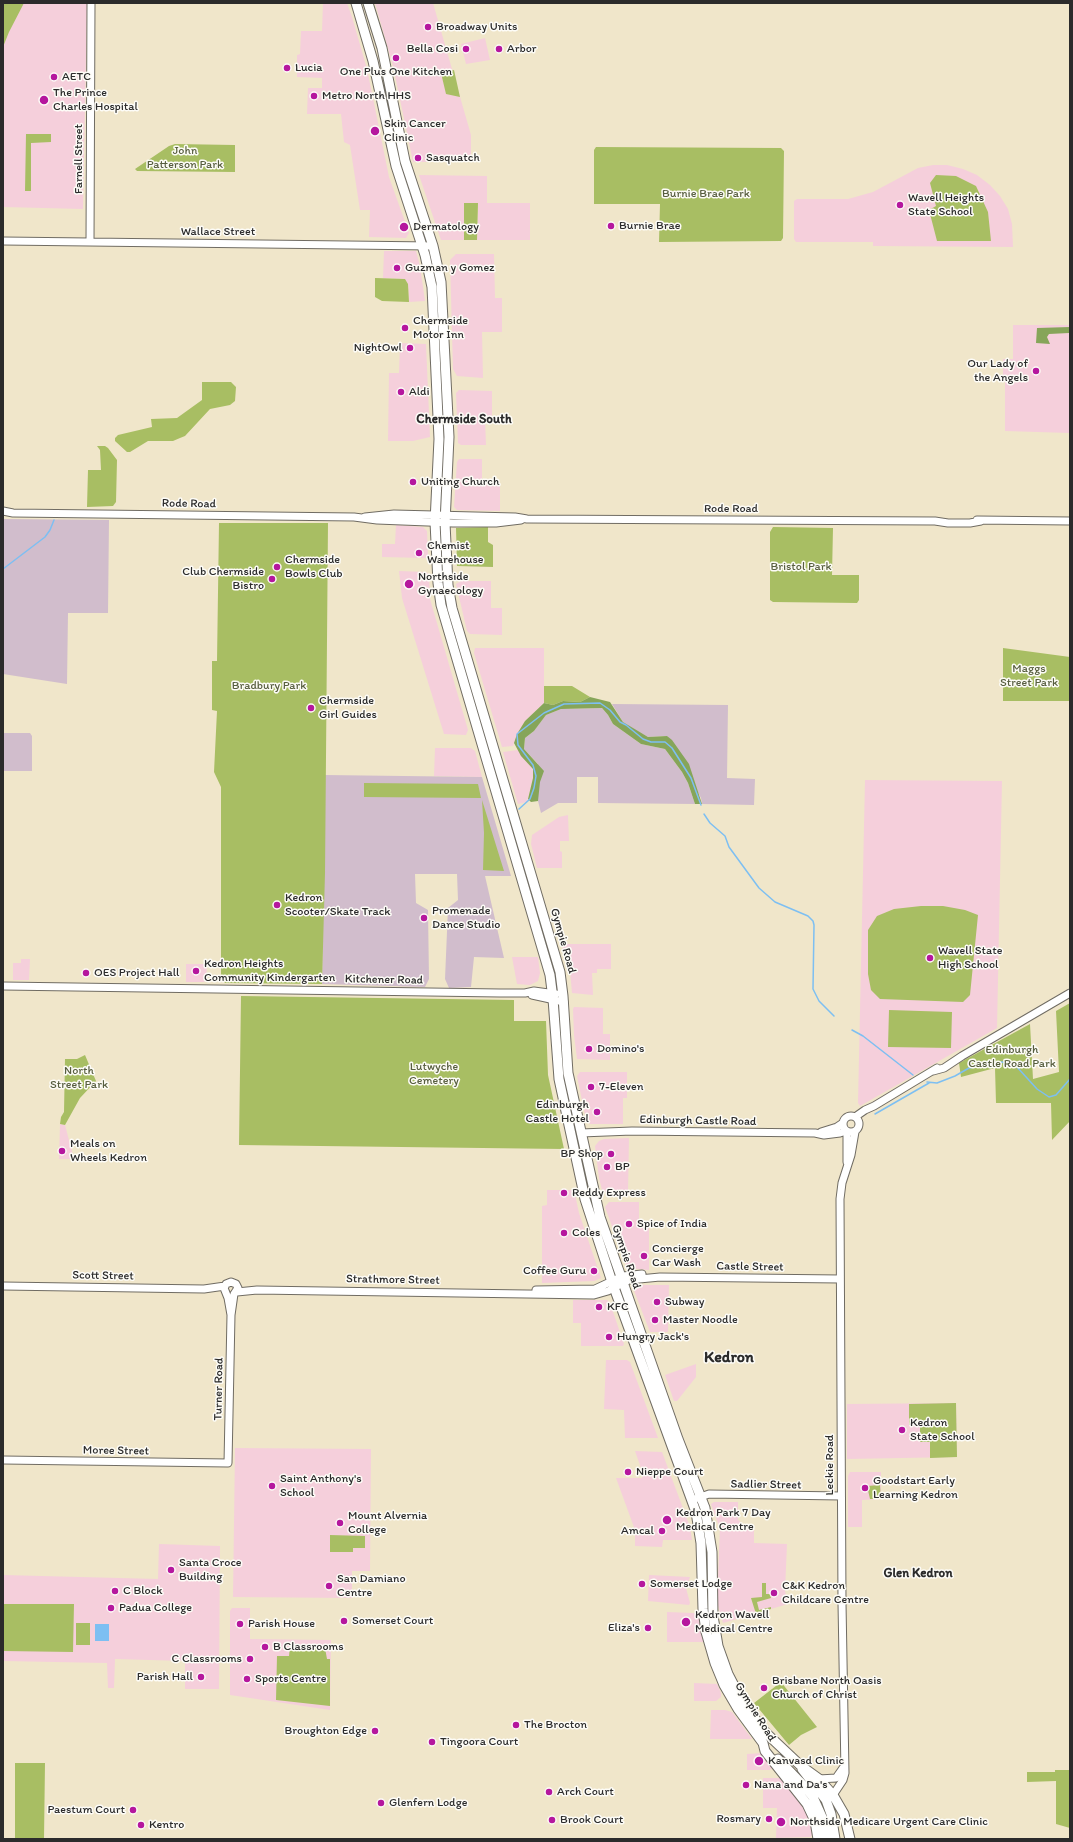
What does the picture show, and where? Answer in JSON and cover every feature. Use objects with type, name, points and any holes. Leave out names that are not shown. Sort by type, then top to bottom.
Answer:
[{"type":"highway","name":"Gympie Road","points":[[356,3],[373,61],[396,166],[429,270],[433,301],[439,439],[435,518],[438,583],[441,605],[543,951],[553,996],[556,1059],[560,1085],[590,1218],[692,1500],[700,1536],[703,1609],[712,1653],[721,1678],[733,1702],[763,1743],[765,1751],[807,1804],[815,1821],[818,1839]]},
{"type":"highway","name":"Gympie Road","points":[[368,3],[382,48],[405,161],[440,272],[444,308],[449,436],[445,519],[448,585],[452,608],[556,960],[563,999],[567,1066],[600,1217],[678,1439],[701,1496],[708,1520],[712,1543],[711,1595],[713,1621],[725,1666],[736,1691],[750,1713],[766,1733],[801,1766],[820,1779],[833,1794],[844,1814],[850,1839]]},
{"type":"highway","points":[[500,805],[505,804],[504,800],[507,794]]},
{"type":"highway","points":[[763,1743],[807,1789],[817,1804],[822,1817],[827,1839]]},
{"type":"highway","points":[[801,1766],[803,1772],[826,1800],[831,1814],[835,1839]]},
{"type":"street","name":"Farnell Street","points":[[90,242],[91,3]]},
{"type":"street","name":"Wallace Street","points":[[3,241],[433,246]]},
{"type":"street","name":"Rode Road","points":[[3,511],[13,513],[365,517],[377,520],[515,517],[935,521],[948,519],[970,519],[981,521],[1070,521]]},
{"type":"street","name":"Rode Road","points":[[3,515],[13,513]]},
{"type":"street","name":"Kitchener Road","points":[[3,986],[524,993],[553,996],[563,999]]},
{"type":"street","points":[[857,1119],[865,1110],[933,1071],[952,1058],[962,1056],[1070,993]]},
{"type":"street","points":[[848,1117],[857,1119],[859,1126],[855,1132],[847,1131],[843,1123],[848,1117]]},
{"type":"street","name":"Edinburgh Castle Road","points":[[815,1133],[828,1130],[843,1123]]},
{"type":"street","name":"Edinburgh Castle Road","points":[[581,1133],[640,1131],[815,1133],[824,1135],[847,1131]]},
{"type":"street","name":"Leckie Road","points":[[847,1131],[847,1164]]},
{"type":"street","name":"Leckie Road","points":[[833,1794],[844,1777],[840,1194],[847,1164],[851,1155],[855,1132]]},
{"type":"street","name":"Castle Street","points":[[622,1280],[660,1277],[840,1279]]},
{"type":"street","name":"Strathmore Street","points":[[231,1291],[528,1293],[536,1290],[595,1289],[613,1285],[622,1280]]},
{"type":"street","name":"Scott Street","points":[[3,1286],[204,1289],[231,1291]]},
{"type":"street","name":"Turner Road","points":[[228,1463],[231,1291]]},
{"type":"street","name":"Moree Street","points":[[3,1460],[228,1463]]},
{"type":"street","name":"Sadlier Street","points":[[692,1500],[709,1494],[841,1496]]},
{"type":"street","points":[[820,1779],[836,1778],[840,1775],[843,1766]]},
{"type":"shaded area","name":"The Prince Charles Hospital","points":[[3,3],[87,3],[83,209],[3,207]]},
{"type":"shaded area","points":[[323,3],[347,3],[352,17],[367,69],[389,177],[409,233],[406,238],[369,237],[370,210],[360,210],[350,145],[344,142],[341,114],[307,114],[308,88],[322,88],[322,78],[297,77],[297,55],[300,54],[301,31],[322,31]]},
{"type":"shaded area","points":[[375,3],[433,3],[471,135],[471,159],[467,162],[413,162],[393,66]]},
{"type":"shaded area","points":[[485,38],[490,60],[466,64],[461,44]]},
{"type":"shaded area","name":"Wavell Heights State School","points":[[933,165],[947,165],[963,169],[977,175],[990,185],[1000,196],[1008,209],[1012,224],[1013,247],[873,246],[873,242],[796,242],[794,239],[794,201],[797,199],[848,199],[873,192],[918,168]]},
{"type":"shaded area","points":[[419,175],[487,176],[487,203],[530,203],[530,240],[477,240],[478,204],[464,203],[464,240],[441,240]]},
{"type":"shaded area","points":[[384,251],[416,251],[420,266],[425,301],[409,302],[408,284],[405,279],[383,278]]},
{"type":"shaded area","points":[[456,254],[494,254],[495,298],[502,298],[502,332],[482,332],[483,378],[457,376],[453,369],[450,260]]},
{"type":"shaded area","name":"Our Lady of the Angels","points":[[1013,325],[1070,325],[1070,433],[1005,431],[1005,382],[1003,382],[1003,359],[1013,359]]},
{"type":"shaded area","points":[[400,343],[426,344],[430,437],[413,441],[388,441],[389,373],[399,373]]},
{"type":"shaded area","points":[[459,390],[492,391],[492,418],[485,419],[486,445],[461,445],[458,443],[456,393]]},
{"type":"shaded area","points":[[459,459],[482,459],[482,484],[500,485],[500,511],[457,510],[454,507],[457,462]]},
{"type":"shaded area","points":[[3,519],[109,520],[108,613],[68,613],[67,684],[3,674]]},
{"type":"shaded area","points":[[396,525],[423,527],[427,531],[428,555],[425,558],[382,557],[382,544],[395,544]]},
{"type":"shaded area","points":[[399,571],[426,572],[429,574],[430,599],[468,730],[466,735],[444,734],[402,598]]},
{"type":"shaded area","points":[[461,581],[491,581],[491,608],[502,608],[502,635],[470,634],[467,631],[456,584]]},
{"type":"shaded area","points":[[475,648],[544,648],[544,703],[525,721],[517,734],[513,746],[502,747],[474,653]]},
{"type":"shaded area","points":[[612,704],[728,705],[727,778],[755,779],[754,805],[702,804],[701,798],[667,736],[648,737],[635,730],[623,722]]},
{"type":"shaded area","points":[[602,708],[613,724],[641,744],[665,749],[688,783],[695,804],[598,803],[598,777],[577,777],[577,803],[558,803],[541,813],[538,801],[538,764],[524,749],[525,738],[534,731],[546,715],[561,709]]},
{"type":"shaded area","points":[[3,733],[30,733],[32,736],[32,771],[3,771]]},
{"type":"shaded area","points":[[435,748],[471,748],[475,751],[482,777],[434,776]]},
{"type":"shaded area","points":[[518,750],[533,769],[533,778],[527,802],[518,804],[503,752]]},
{"type":"shaded area","points":[[325,775],[482,777],[511,876],[485,876],[504,958],[474,957],[471,987],[449,988],[445,979],[448,908],[458,900],[457,874],[415,874],[416,903],[428,910],[429,979],[425,987],[322,984]]},
{"type":"shaded area","name":"Wavell State High School","points":[[865,780],[1002,781],[997,1028],[860,1106],[858,1103]]},
{"type":"shaded area","points":[[568,815],[569,841],[560,841],[562,868],[537,868],[531,844],[532,835],[559,817]]},
{"type":"shaded area","points":[[565,944],[611,944],[611,969],[597,969],[597,973],[592,973],[593,995],[572,993],[570,971],[562,949]]},
{"type":"shaded area","points":[[512,957],[538,957],[540,973],[538,981],[530,985],[517,984]]},
{"type":"shaded area","points":[[21,959],[30,959],[29,980],[13,980],[13,963],[21,963]]},
{"type":"shaded area","name":"Kedron Heights Community Kindergarten","points":[[186,964],[207,964],[206,981],[186,982]]},
{"type":"shaded area","points":[[574,1007],[603,1008],[603,1034],[610,1034],[610,1060],[577,1059],[574,1035]]},
{"type":"shaded area","points":[[580,1072],[627,1072],[627,1098],[623,1098],[623,1124],[590,1124],[586,1120],[577,1076]]},
{"type":"shaded area","points":[[60,1124],[65,1125],[74,1159],[59,1159]]},
{"type":"shaded area","points":[[629,1138],[628,1192],[604,1192],[602,1190],[599,1178],[595,1146],[599,1141],[604,1139]]},
{"type":"shaded area","points":[[547,1190],[574,1190],[579,1213],[601,1278],[594,1281],[542,1283],[542,1206],[547,1205]]},
{"type":"shaded area","points":[[609,1202],[639,1202],[639,1222],[649,1223],[649,1270],[627,1268],[605,1207]]},
{"type":"shaded area","points":[[636,1285],[669,1285],[668,1332],[650,1332],[633,1288]]},
{"type":"shaded area","points":[[573,1300],[607,1300],[610,1303],[624,1344],[623,1346],[581,1346],[581,1323],[573,1323]]},
{"type":"shaded area","points":[[606,1360],[627,1360],[630,1362],[658,1438],[625,1438],[624,1410],[604,1409]]},
{"type":"shaded area","points":[[696,1364],[696,1377],[677,1401],[674,1401],[665,1375]]},
{"type":"shaded area","name":"Kedron State School","points":[[956,1403],[957,1457],[847,1459],[847,1404]]},
{"type":"shaded area","points":[[235,1448],[371,1449],[370,1571],[352,1571],[352,1598],[233,1597]]},
{"type":"shaded area","points":[[635,1451],[662,1452],[690,1527],[692,1540],[663,1540],[662,1547],[635,1546],[635,1530],[616,1478],[642,1478],[642,1471]]},
{"type":"shaded area","name":"Goodstart Early Learning Kedron","points":[[850,1472],[881,1472],[881,1499],[862,1500],[862,1527],[848,1527],[848,1476]]},
{"type":"shaded area","points":[[714,1502],[738,1502],[738,1520],[740,1521],[740,1529],[754,1529],[754,1543],[787,1544],[785,1591],[788,1604],[723,1623],[717,1602],[720,1529],[711,1504]]},
{"type":"shaded area","name":"Padua College","points":[[159,1544],[220,1546],[219,1689],[185,1689],[185,1661],[115,1659],[114,1688],[108,1688],[107,1663],[3,1661],[3,1575],[158,1579]]},
{"type":"shaded area","points":[[649,1575],[690,1577],[686,1588],[690,1603],[689,1605],[648,1601]]},
{"type":"shaded area","points":[[232,1608],[250,1608],[250,1639],[331,1640],[330,1710],[230,1695],[230,1611]]},
{"type":"shaded area","points":[[667,1612],[693,1613],[698,1615],[704,1642],[667,1642]]},
{"type":"shaded area","points":[[694,1683],[717,1684],[721,1697],[716,1701],[694,1701]]},
{"type":"shaded area","points":[[711,1710],[725,1710],[732,1712],[752,1739],[710,1739]]},
{"type":"shaded area","points":[[763,1753],[772,1768],[770,1770],[747,1770],[747,1754]]},
{"type":"shaded area","points":[[763,1778],[781,1778],[807,1810],[813,1832],[811,1837],[776,1838],[777,1808],[763,1808]]},
{"type":"green space","points":[[3,3],[24,3],[3,47]]},
{"type":"green space","points":[[454,70],[460,97],[446,94],[441,73]]},
{"type":"green space","points":[[26,134],[51,134],[51,142],[31,143],[31,191],[25,191]]},
{"type":"green space","name":"John Patterson Park","points":[[175,144],[235,145],[235,172],[137,171],[135,169],[169,146]]},
{"type":"green space","name":"Burnie Brae Park","points":[[596,147],[781,148],[784,151],[783,238],[781,241],[659,242],[660,204],[594,204],[594,150]]},
{"type":"green space","points":[[936,175],[956,176],[976,186],[988,212],[991,241],[937,241],[929,210],[936,206],[930,183]]},
{"type":"green space","points":[[464,203],[478,203],[477,240],[464,240]]},
{"type":"green space","points":[[375,278],[405,279],[408,284],[409,302],[382,301],[375,297]]},
{"type":"green space","points":[[1070,327],[1069,333],[1049,334],[1047,337],[1050,344],[1036,343],[1037,328]]},
{"type":"green space","points":[[202,382],[231,382],[236,387],[235,401],[230,405],[210,409],[185,436],[173,441],[148,441],[130,452],[127,452],[115,441],[115,438],[118,435],[152,427],[151,419],[177,418],[202,400]]},
{"type":"green space","points":[[97,446],[105,446],[108,448],[117,460],[116,502],[113,506],[87,507],[88,470],[101,470],[100,450]]},
{"type":"green space","name":"Bradbury Park","points":[[219,523],[328,523],[325,873],[322,984],[225,983],[221,977],[221,787],[214,772],[217,711],[212,710],[212,661],[217,661]]},
{"type":"green space","points":[[488,527],[488,542],[493,545],[493,567],[457,566],[456,528]]},
{"type":"green space","name":"Bristol Park","points":[[773,527],[833,528],[832,575],[859,575],[859,600],[857,603],[773,602],[770,600],[770,532]]},
{"type":"green space","name":"Maggs Street Park","points":[[1003,648],[1070,657],[1070,701],[1003,701]]},
{"type":"green space","points":[[544,686],[572,686],[590,697],[580,702],[563,701],[553,705],[544,703]]},
{"type":"green space","points":[[590,697],[610,702],[623,722],[648,737],[667,736],[672,740],[689,764],[702,804],[695,804],[688,783],[682,772],[665,749],[641,744],[613,724],[602,708],[561,709],[546,715],[534,731],[525,738],[524,749],[544,771],[540,782],[538,801],[531,802],[528,799],[533,778],[533,769],[521,756],[514,743],[517,734],[525,721],[544,703],[553,705],[563,701],[580,702]]},
{"type":"green space","points":[[364,783],[478,784],[481,798],[364,797]]},
{"type":"green space","points":[[482,800],[504,871],[483,870],[484,833]]},
{"type":"green space","points":[[921,906],[943,906],[965,910],[978,915],[970,995],[963,1002],[880,999],[871,990],[868,974],[868,930],[877,916],[894,909]]},
{"type":"green space","name":"Lutwyche Cemetery","points":[[241,996],[514,1000],[514,1021],[546,1021],[548,1075],[564,1149],[239,1145]]},
{"type":"green space","name":"Edinburgh Castle Road Park","points":[[1070,1003],[1070,1121],[1052,1140],[1051,1103],[996,1103],[995,1068],[961,1077],[959,1063],[1030,1024],[1033,1079],[1059,1072],[1056,1011]]},
{"type":"green space","points":[[889,1010],[952,1012],[951,1048],[888,1047]]},
{"type":"green space","name":"North Street Park","points":[[85,1055],[96,1081],[80,1098],[65,1125],[60,1124],[61,1117],[64,1112],[65,1059],[77,1059]]},
{"type":"green space","points":[[956,1403],[957,1457],[930,1458],[930,1442],[920,1442],[920,1425],[909,1425],[909,1404]]},
{"type":"green space","points":[[880,1485],[881,1499],[870,1499],[867,1486]]},
{"type":"green space","points":[[330,1535],[365,1536],[365,1548],[353,1548],[353,1552],[330,1552]]},
{"type":"green space","points":[[762,1583],[766,1583],[766,1594],[770,1594],[771,1598],[757,1602],[759,1610],[771,1607],[771,1609],[756,1614],[751,1598],[762,1597]]},
{"type":"green space","points":[[3,1604],[74,1604],[73,1652],[3,1651]]},
{"type":"green space","points":[[76,1623],[90,1623],[90,1645],[76,1645]]},
{"type":"green space","points":[[290,1646],[325,1648],[327,1659],[330,1659],[330,1706],[276,1700],[277,1656],[289,1656]]},
{"type":"green space","points":[[781,1682],[817,1727],[801,1735],[789,1745],[754,1703]]},
{"type":"green space","points":[[15,1763],[45,1763],[44,1839],[15,1839]]},
{"type":"green space","points":[[1055,1770],[1070,1770],[1070,1828],[1056,1824],[1056,1781],[1027,1782],[1027,1772],[1055,1772]]},
{"type":"water","points":[[95,1624],[109,1624],[109,1641],[95,1641]]},
{"type":"waterway","points":[[3,569],[45,537],[54,520]]},
{"type":"waterway","points":[[519,809],[530,799],[536,776],[533,765],[518,745],[517,734],[544,713],[564,704],[600,703],[610,710],[620,722],[643,739],[651,742],[665,742],[672,748],[691,778],[701,805]]},
{"type":"waterway","points":[[704,814],[710,823],[725,836],[729,847],[759,888],[775,902],[808,916],[813,921],[813,989],[819,1001],[834,1016]]},
{"type":"waterway","points":[[852,1030],[863,1036],[913,1075]]},
{"type":"waterway","points":[[927,1082],[937,1083],[955,1076],[969,1068],[1002,1062],[1017,1067],[1037,1089],[1049,1097],[1056,1095],[1070,1079]]},
{"type":"waterway","points":[[875,1114],[929,1083]]},
{"type":"place","name":"Broadway Units","points":[[428,27]]},
{"type":"place","name":"Bella Cosi","points":[[466,49]]},
{"type":"place","name":"Arbor","points":[[499,49]]},
{"type":"place","name":"One Plus One Kitchen","points":[[396,58]]},
{"type":"place","name":"Lucia","points":[[287,68]]},
{"type":"place","name":"AETC","points":[[54,77]]},
{"type":"place","name":"Metro North HHS","points":[[314,96]]},
{"type":"place","name":"The Prince Charles Hospital","points":[[44,100]]},
{"type":"place","name":"Skin Cancer Clinic","points":[[375,131]]},
{"type":"place","name":"Sasquatch","points":[[418,158]]},
{"type":"place","name":"Wavell Heights State School","points":[[900,205]]},
{"type":"place","name":"Burnie Brae","points":[[611,226]]},
{"type":"place","name":"Dermatology","points":[[404,227]]},
{"type":"place","name":"Guzman y Gomez","points":[[397,268]]},
{"type":"place","name":"Chermside Motor Inn","points":[[405,328]]},
{"type":"place","name":"NightOwl","points":[[410,348]]},
{"type":"place","name":"Our Lady of the Angels","points":[[1036,371]]},
{"type":"place","name":"Aldi","points":[[401,392]]},
{"type":"place","name":"Uniting Church","points":[[413,482]]},
{"type":"place","name":"Chemist Warehouse","points":[[419,553]]},
{"type":"place","name":"Chermside Bowls Club","points":[[277,567]]},
{"type":"place","name":"Club Chermside Bistro","points":[[272,579]]},
{"type":"place","name":"Northside Gynaecology","points":[[409,584]]},
{"type":"place","name":"Chermside Girl Guides","points":[[311,708]]},
{"type":"place","name":"Kedron Scooter/Skate Track","points":[[277,905]]},
{"type":"place","name":"Promenade Dance Studio","points":[[424,918]]},
{"type":"place","name":"Wavell State High School","points":[[930,958]]},
{"type":"place","name":"Kedron Heights Community Kindergarten","points":[[196,971]]},
{"type":"place","name":"OES Project Hall","points":[[86,973]]},
{"type":"place","name":"Domino's","points":[[589,1049]]},
{"type":"place","name":"7-Eleven","points":[[591,1087]]},
{"type":"place","name":"Edinburgh Castle Hotel","points":[[597,1112]]},
{"type":"place","name":"Meals on Wheels Kedron","points":[[62,1151]]},
{"type":"place","name":"BP Shop","points":[[611,1154]]},
{"type":"place","name":"BP","points":[[607,1167]]},
{"type":"place","name":"Reddy Express","points":[[564,1193]]},
{"type":"place","name":"Spice of India","points":[[629,1224]]},
{"type":"place","name":"Coles","points":[[564,1233]]},
{"type":"place","name":"Concierge Car Wash","points":[[644,1256]]},
{"type":"place","name":"Coffee Guru","points":[[594,1271]]},
{"type":"place","name":"Subway","points":[[657,1302]]},
{"type":"place","name":"KFC","points":[[599,1307]]},
{"type":"place","name":"Master Noodle","points":[[655,1320]]},
{"type":"place","name":"Hungry Jack's","points":[[609,1337]]},
{"type":"place","name":"Kedron State School","points":[[902,1430]]},
{"type":"place","name":"Nieppe Court","points":[[628,1472]]},
{"type":"place","name":"Saint Anthony's School","points":[[272,1486]]},
{"type":"place","name":"Goodstart Early Learning Kedron","points":[[865,1488]]},
{"type":"place","name":"Kedron Park 7 Day Medical Centre","points":[[667,1520]]},
{"type":"place","name":"Mount Alvernia College","points":[[340,1523]]},
{"type":"place","name":"Amcal","points":[[662,1531]]},
{"type":"place","name":"Santa Croce Building","points":[[171,1570]]},
{"type":"place","name":"Somerset Lodge","points":[[642,1584]]},
{"type":"place","name":"San Damiano Centre","points":[[329,1586]]},
{"type":"place","name":"C Block","points":[[115,1591]]},
{"type":"place","name":"C&K Kedron Childcare Centre","points":[[774,1593]]},
{"type":"place","name":"Padua College","points":[[111,1608]]},
{"type":"place","name":"Somerset Court","points":[[344,1621]]},
{"type":"place","name":"Kedron Wavell Medical Centre","points":[[686,1622]]},
{"type":"place","name":"Parish House","points":[[240,1624]]},
{"type":"place","name":"Eliza's","points":[[648,1628]]},
{"type":"place","name":"B Classrooms","points":[[265,1647]]},
{"type":"place","name":"C Classrooms","points":[[250,1659]]},
{"type":"place","name":"Parish Hall","points":[[201,1677]]},
{"type":"place","name":"Sports Centre","points":[[247,1679]]},
{"type":"place","name":"Brisbane North Oasis Church of Christ","points":[[764,1688]]},
{"type":"place","name":"The Brocton","points":[[516,1725]]},
{"type":"place","name":"Broughton Edge","points":[[375,1731]]},
{"type":"place","name":"Tingoora Court","points":[[432,1742]]},
{"type":"place","name":"Kanvasd Clinic","points":[[759,1761]]},
{"type":"place","name":"Nana and Da's","points":[[746,1785]]},
{"type":"place","name":"Arch Court","points":[[549,1792]]},
{"type":"place","name":"Glenfern Lodge","points":[[381,1803]]},
{"type":"place","name":"Paestum Court","points":[[133,1810]]},
{"type":"place","name":"Rosmary","points":[[769,1819]]},
{"type":"place","name":"Brook Court","points":[[552,1820]]},
{"type":"place","name":"Northside Medicare Urgent Care Clinic","points":[[781,1822]]},
{"type":"place","name":"Kentro","points":[[141,1825]]},
{"type":"district","name":"Chermside South","points":[[464,420]]},
{"type":"district","name":"Kedron","points":[[729,1358]]},
{"type":"district","name":"Glen Kedron","points":[[918,1574]]}]
